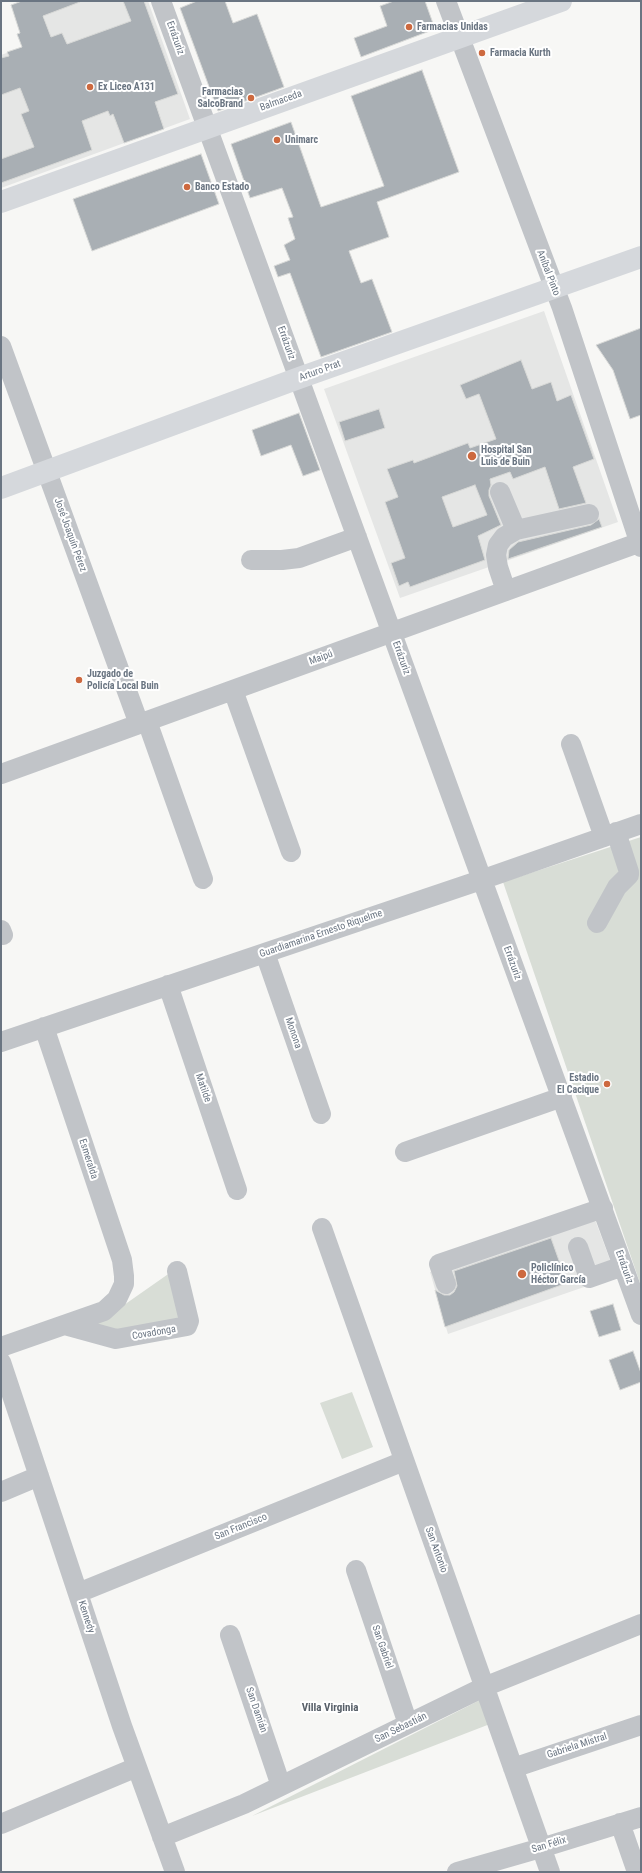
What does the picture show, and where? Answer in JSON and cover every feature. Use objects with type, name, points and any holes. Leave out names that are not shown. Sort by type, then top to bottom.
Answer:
[{"type":"main road","name":"Balmaceda","points":[[1,202],[562,1]]},
{"type":"main road","name":"Arturo Prat","points":[[1,488],[299,378],[641,257]]},
{"type":"street","name":"Errázuriz","points":[[161,1],[641,1315]]},
{"type":"street","name":"Aníbal Pinto","points":[[446,1],[562,308],[640,544]]},
{"type":"street","name":"José Joaquín Pérez","points":[[1,346],[47,472],[203,879]]},
{"type":"street","points":[[500,492],[516,530]]},
{"type":"street","points":[[506,591],[498,566],[497,550],[504,537],[516,530],[588,514]]},
{"type":"street","points":[[251,560],[282,560],[299,558],[357,537]]},
{"type":"street","name":"Maipú","points":[[1,774],[640,544]]},
{"type":"street","points":[[233,690],[291,852]]},
{"type":"street","points":[[570,744],[610,835],[630,872],[614,892],[596,923]]},
{"type":"street","name":"Guardiamarina Ernesto Riquelme","points":[[1,1042],[481,880],[641,824]]},
{"type":"street","name":"Monona","points":[[265,953],[321,1114]]},
{"type":"street","name":"Matilde","points":[[168,985],[237,1190]]},
{"type":"street","name":"Esmeralda","points":[[44,1027],[122,1260],[124,1276],[121,1292],[111,1306],[104,1311],[65,1325]]},
{"type":"street","points":[[405,1152],[562,1097]]},
{"type":"street","points":[[446,1284],[440,1264],[603,1208]]},
{"type":"street","name":"San Antonio","points":[[322,1228],[550,1872]]},
{"type":"street","points":[[578,1247],[589,1278],[624,1266]]},
{"type":"street","name":"Covadonga","points":[[65,1325],[116,1339],[187,1326],[189,1321],[177,1271]]},
{"type":"street","points":[[1,1347],[65,1325]]},
{"type":"street","name":"Kennedy","points":[[1,1362],[137,1767],[175,1872]]},
{"type":"street","name":"San Francisco","points":[[78,1593],[404,1461]]},
{"type":"street","points":[[1,1492],[39,1476]]},
{"type":"street","name":"San Gabriel","points":[[356,1570],[408,1724]]},
{"type":"street","name":"San Sebastián","points":[[162,1837],[214,1817],[281,1786],[484,1687],[641,1624]]},
{"type":"street","name":"San Damián","points":[[230,1635],[281,1786]]},
{"type":"street","name":"Gabriela Mistral","points":[[513,1768],[641,1725]]},
{"type":"street","points":[[1,1824],[137,1767]]},
{"type":"street","name":"San Félix","points":[[457,1872],[641,1817]]},
{"type":"street","points":[[620,1823],[637,1872]]},
{"type":"shaded area","name":"Ex Liceo A131","points":[[38,1],[148,1],[190,119],[1,188],[1,55],[51,37]]},
{"type":"shaded area","name":"Hospital San Luis de Buin","points":[[544,311],[618,522],[400,598],[324,389]]},
{"type":"shaded area","name":"Estadio El Cacique","points":[[641,837],[641,1286],[503,882]]},
{"type":"shaded area","name":"Policlínico Héctor García","points":[[594,1217],[616,1276],[448,1334],[430,1272]]},
{"type":"shaded area","points":[[174,1270],[186,1322],[112,1333],[86,1326],[114,1312]]},
{"type":"shaded area","points":[[352,1392],[373,1447],[342,1459],[320,1403]]},
{"type":"shaded area","points":[[482,1699],[490,1724],[252,1816]]},
{"type":"building","name":"Ex Liceo A131","points":[[22,1],[80,1],[43,16],[51,37],[62,33],[67,44],[131,21],[123,1],[144,1],[178,94],[155,102],[164,129],[124,143],[113,114],[110,116],[108,111],[82,121],[92,150],[1,183],[1,159],[34,147],[21,114],[29,111],[20,88],[1,95],[1,58],[9,56],[7,52],[22,47],[17,34],[20,33],[11,5]]},
{"type":"building","points":[[197,1],[225,1],[233,23],[257,14],[284,87],[218,111],[180,8]]},
{"type":"building","name":"Farmacias Unidas","points":[[394,1],[425,1],[435,29],[361,57],[354,38],[387,26],[380,6]]},
{"type":"building","points":[[422,70],[459,172],[377,202],[389,237],[349,251],[361,283],[372,279],[392,332],[321,357],[290,273],[278,277],[274,266],[290,260],[284,245],[295,239],[288,218],[293,217],[282,188],[250,198],[231,144],[291,122],[321,207],[384,186],[351,96]]},
{"type":"building","points":[[201,154],[219,204],[92,251],[73,199]]},
{"type":"building","points":[[641,328],[641,415],[630,419],[613,370],[596,345]]},
{"type":"building","points":[[521,360],[532,389],[551,382],[557,401],[571,395],[594,459],[573,467],[586,503],[559,509],[545,467],[513,479],[510,472],[490,479],[491,485],[489,496],[501,525],[478,536],[485,560],[410,587],[408,582],[399,586],[391,563],[405,558],[385,502],[398,497],[387,469],[413,460],[414,463],[468,443],[470,448],[496,439],[479,394],[466,399],[460,385]],"holes":[[[475,485],[487,515],[453,527],[442,497]]]},
{"type":"building","points":[[379,409],[385,428],[345,441],[339,422]]},
{"type":"building","points":[[299,413],[320,470],[303,476],[291,445],[261,456],[252,430]]},
{"type":"building","points":[[599,519],[602,527],[508,559],[509,550],[518,542],[591,525]]},
{"type":"building","points":[[551,1238],[567,1283],[445,1327],[435,1290],[444,1295],[450,1295],[454,1292],[457,1286],[454,1271]]},
{"type":"building","points":[[613,1304],[621,1330],[599,1337],[590,1311]]},
{"type":"building","points":[[633,1351],[641,1373],[641,1382],[620,1390],[609,1360]]},
{"type":"place","name":"Farmacias Unidas","points":[[409,27]]},
{"type":"place","name":"Farmacia Kurth","points":[[482,53]]},
{"type":"place","name":"Ex Liceo A131","points":[[90,87]]},
{"type":"place","name":"Farmacias SalcoBrand","points":[[251,98]]},
{"type":"place","name":"Unimarc","points":[[277,140]]},
{"type":"place","name":"Banco Estado","points":[[187,187]]},
{"type":"place","name":"Hospital San Luis de Buin","points":[[472,456]]},
{"type":"place","name":"Juzgado de Policía Local Buin","points":[[79,680]]},
{"type":"place","name":"Estadio El Cacique","points":[[607,1084]]},
{"type":"place","name":"Policlínico Héctor García","points":[[522,1274]]},
{"type":"district","name":"Villa Virginia","points":[[330,1708]]}]
